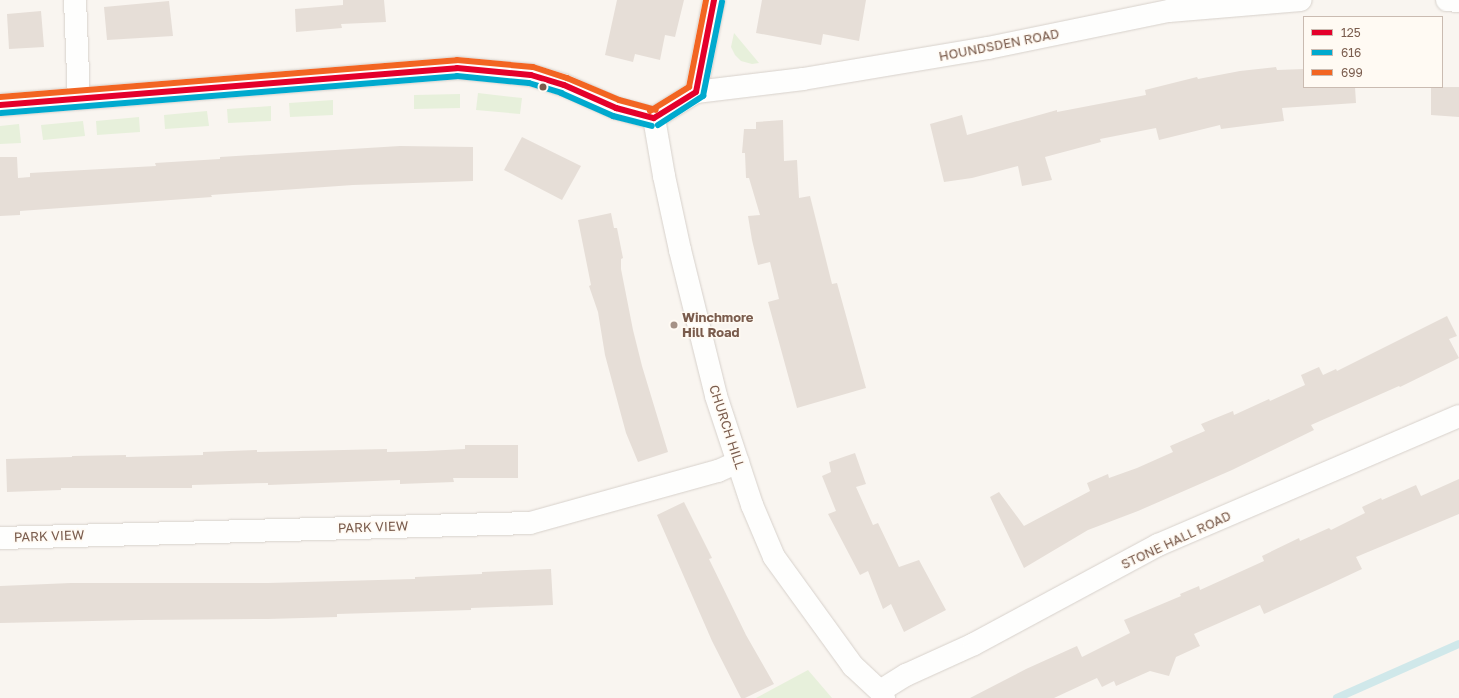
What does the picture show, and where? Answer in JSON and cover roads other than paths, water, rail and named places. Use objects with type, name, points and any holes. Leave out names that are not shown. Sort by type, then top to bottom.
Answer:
[{"type":"street","points":[[75,0],[79,98]]},
{"type":"street","points":[[0,104],[457,68],[531,75],[564,85],[616,108],[654,118],[696,92],[714,0]]},
{"type":"street","name":"HOUNDSDEN ROAD","points":[[696,92],[803,79],[988,48],[1169,11],[1301,0]]},
{"type":"street","points":[[1447,0],[1459,1]]},
{"type":"street","name":"CHURCH HILL","points":[[654,118],[664,176],[680,250],[716,396],[752,505],[774,557],[853,666],[882,694]]},
{"type":"street","name":"STONE HALL ROAD","points":[[882,694],[906,675],[974,644],[1158,545],[1459,416]]},
{"type":"street","name":"PARK VIEW","points":[[0,538],[530,523],[718,471],[738,462]]},
{"type":"waterway","points":[[1337,698],[1459,644]]},
{"type":"place","name":"Winchmore Hill Road","points":[[674,325]]}]
